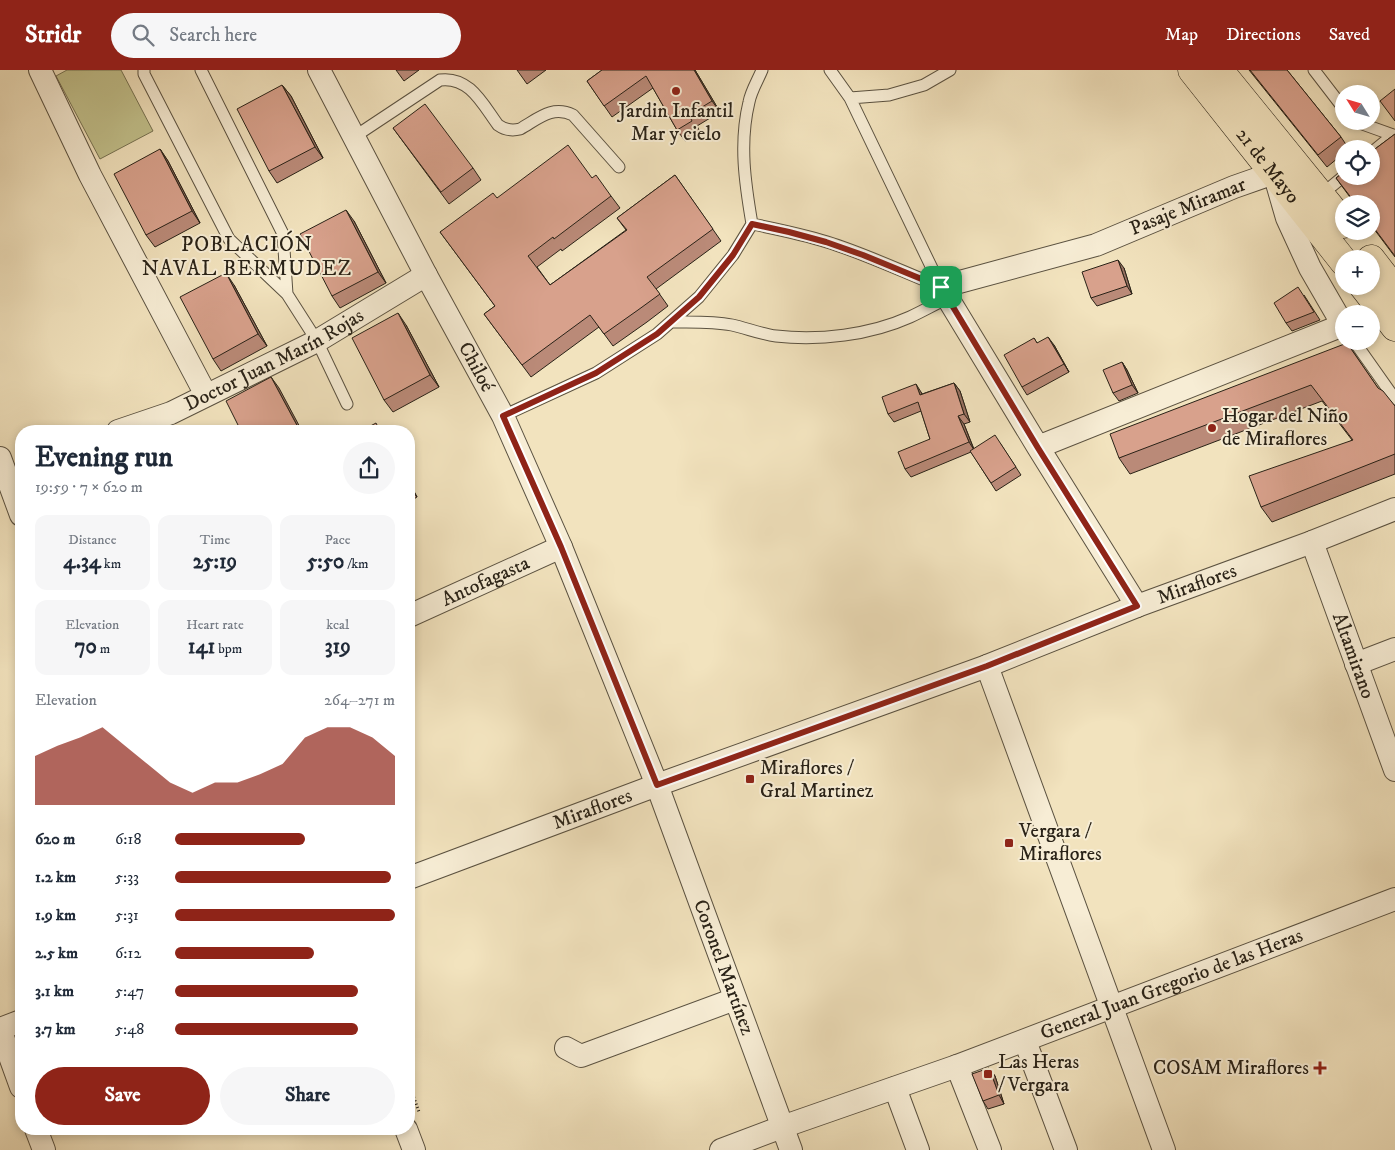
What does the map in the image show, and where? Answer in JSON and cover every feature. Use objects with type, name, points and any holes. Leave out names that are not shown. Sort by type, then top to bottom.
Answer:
[{"type":"main road","name":"21 de Mayo","points":[[1192,70],[1335,251]]},
{"type":"main road","name":"21 de Mayo","points":[[1219,70],[1335,213]]},
{"type":"main road","points":[[1356,240],[1364,250]]},
{"type":"main road","points":[[1380,271],[1395,290]]},
{"type":"main road","points":[[1370,295],[1395,327]]},
{"type":"street","points":[[40,70],[90,175],[206,394]]},
{"type":"street","name":"Chiloé","points":[[319,70],[426,275],[503,416],[561,547],[657,785]]},
{"type":"street","name":"Pasaje Miramar","points":[[944,292],[1096,245],[1234,187],[1274,173],[1287,218],[1310,268],[1335,311]]},
{"type":"street","name":"Doctor Juan Marín Rojas","points":[[136,425],[171,413],[206,394],[317,341],[426,275]]},
{"type":"street","points":[[944,292],[1038,448],[1137,606]]},
{"type":"street","points":[[1038,448],[1335,336]]},
{"type":"street","points":[[9,464],[15,490]]},
{"type":"street","name":"Miraflores","points":[[415,876],[657,785],[987,666],[1137,606],[1312,542],[1395,509]]},
{"type":"street","name":"Altamirano","points":[[1312,542],[1395,770]]},
{"type":"street","name":"Antofagasta","points":[[415,613],[561,547]]},
{"type":"street","points":[[1356,664],[1395,649]]},
{"type":"street","points":[[987,666],[1164,1150]]},
{"type":"street","name":"Coronel Martínez","points":[[657,785],[791,1150]]},
{"type":"street","name":"General Juan Gregorio de las Heras","points":[[721,1150],[1025,1041],[1395,899]]},
{"type":"street","points":[[566,1048],[581,1056],[735,999]]},
{"type":"street","points":[[15,1023],[0,1029],[15,1070]]},
{"type":"street","points":[[1025,1041],[1066,1150]]},
{"type":"street","points":[[957,1066],[990,1150]]},
{"type":"street","points":[[895,1088],[918,1150]]},
{"type":"street","points":[[38,1135],[44,1150]]},
{"type":"street","points":[[408,1135],[414,1150]]},
{"type":"lane","points":[[144,70],[144,74],[156,98],[230,239],[287,294],[317,341],[347,404]]},
{"type":"lane","points":[[201,70],[283,234],[287,294]]},
{"type":"lane","points":[[503,416],[596,373],[657,334],[699,297],[733,255],[752,224],[744,180],[743,134],[749,100],[762,70]]},
{"type":"lane","points":[[830,70],[850,98],[944,292]]},
{"type":"lane","points":[[850,98],[898,93],[924,85],[950,70]]},
{"type":"lane","points":[[1314,70],[1335,97]]},
{"type":"lane","points":[[354,137],[440,80],[455,80],[469,87],[498,126],[503,128],[520,129],[552,111],[566,111],[572,115],[619,167]]},
{"type":"lane","points":[[1378,130],[1394,136]]},
{"type":"lane","points":[[1380,146],[1394,136]]},
{"type":"lane","points":[[1321,195],[1335,183]]},
{"type":"lane","points":[[752,224],[826,242],[863,255],[944,292]]},
{"type":"lane","points":[[671,322],[728,324],[774,336],[836,336],[861,332],[902,320],[944,292]]},
{"type":"lane","points":[[1360,350],[1395,399]]},
{"type":"shaded area","points":[[67,70],[121,70],[153,131],[100,159],[56,76]]},
{"type":"building","points":[[602,70],[694,70],[712,101],[689,115],[692,121],[677,130],[646,76],[604,106],[587,81]]},
{"type":"building","points":[[1250,70],[1287,70],[1341,137],[1318,155]]},
{"type":"building","points":[[282,85],[315,147],[269,171],[237,109]]},
{"type":"building","points":[[1395,89],[1395,121],[1380,101]]},
{"type":"building","points":[[425,104],[473,168],[441,192],[393,128]]},
{"type":"building","points":[[1395,134],[1395,256],[1380,236],[1380,195],[1349,195],[1341,185],[1380,185],[1380,145]]},
{"type":"building","points":[[568,145],[592,178],[596,175],[611,196],[528,256],[550,285],[627,230],[617,218],[675,175],[713,229],[647,277],[660,294],[638,310],[604,334],[590,315],[522,365],[484,314],[495,306],[440,232],[493,193],[497,198]]},
{"type":"building","points":[[160,149],[192,211],[146,235],[114,174]]},
{"type":"building","points":[[346,210],[378,272],[332,296],[300,234]]},
{"type":"building","points":[[1118,260],[1127,286],[1091,298],[1082,272]]},
{"type":"building","points":[[226,273],[258,334],[213,359],[180,297]]},
{"type":"building","points":[[1298,287],[1314,312],[1286,323],[1274,303]]},
{"type":"building","points":[[398,313],[430,375],[384,400],[352,338]]},
{"type":"building","points":[[1048,337],[1064,364],[1022,387],[1004,355],[1034,338],[1037,343]]},
{"type":"building","points":[[1335,348],[1335,350],[1352,350],[1378,388],[1383,391],[1395,406],[1395,454],[1261,507],[1249,476],[1353,440],[1311,385],[1119,458],[1110,434]]},
{"type":"building","points":[[1122,362],[1132,385],[1113,393],[1103,370]]},
{"type":"building","points":[[271,377],[297,425],[238,425],[226,401]]},
{"type":"building","points":[[954,383],[964,414],[958,416],[969,442],[905,469],[898,452],[930,439],[918,402],[888,414],[882,397],[916,384],[920,395]]},
{"type":"building","points":[[995,435],[1016,467],[991,483],[970,451]]},
{"type":"building","points":[[989,1068],[999,1095],[983,1101],[972,1074]]},
{"type":"place","name":"Jardin Infantil Mar y cielo","points":[[676,91]]},
{"type":"place","name":"Hogar del Niño de Miraflores","points":[[1212,428]]},
{"type":"place","name":"Miraflores / Gral Martinez","points":[[750,779]]},
{"type":"place","name":"Vergara / Miraflores","points":[[1009,843]]},
{"type":"place","name":"COSAM Miraflores","points":[[1320,1068]]},
{"type":"place","name":"Las Heras / Vergara","points":[[988,1074]]},
{"type":"district","name":"POBLACIÓN NAVAL BERMUDEZ","points":[[247,257]]},
{"type":"route","points":[[752,224],[826,242],[941,287],[1038,448],[1137,606],[987,666],[657,785],[561,547],[503,416],[596,373],[657,334],[699,297],[733,255],[752,224]]}]
